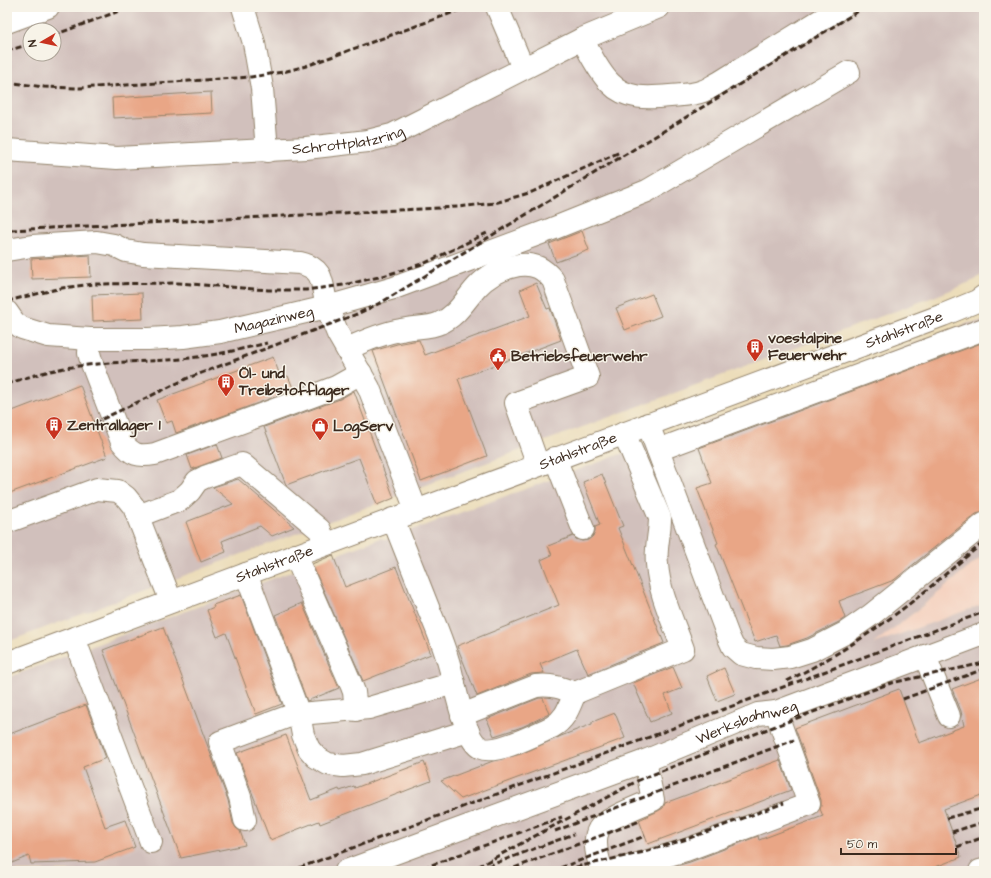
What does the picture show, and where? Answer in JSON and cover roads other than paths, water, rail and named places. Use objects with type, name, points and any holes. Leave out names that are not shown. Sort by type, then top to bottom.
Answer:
[{"type":"street","points":[[7,22],[48,7]]},
{"type":"street","points":[[243,7],[254,43],[262,88],[267,151]]},
{"type":"street","points":[[498,7],[523,68]]},
{"type":"street","name":"Schrottplatzring","points":[[7,150],[117,158],[267,151],[368,141],[392,135],[582,39],[660,7]]},
{"type":"street","points":[[582,39],[596,65],[610,83],[618,90],[632,96],[647,98],[686,95],[704,91],[720,82],[842,7]]},
{"type":"street","points":[[7,250],[32,246],[97,242],[107,243],[132,253],[300,262],[311,265],[317,270],[322,279],[328,307],[394,288],[552,229],[646,191],[849,72]]},
{"type":"street","points":[[347,349],[369,339],[391,332],[438,324],[448,319],[457,311],[477,287],[496,272],[510,267],[526,265],[536,266],[547,272],[553,280],[588,377],[516,403],[583,529]]},
{"type":"street","name":"Stahlstraße","points":[[7,663],[324,544],[982,301]]},
{"type":"street","name":"Magazinweg","points":[[7,312],[14,322],[14,334],[90,339],[148,339],[220,332],[328,307],[338,334],[369,388],[416,510]]},
{"type":"street","points":[[658,450],[984,329]]},
{"type":"street","points":[[90,339],[89,353],[92,364],[122,442],[128,450],[136,455],[144,456],[155,454],[336,387],[361,373]]},
{"type":"street","points":[[648,424],[728,636],[733,647],[741,654],[756,658],[773,659],[790,657],[812,650],[844,633],[871,615],[984,524]]},
{"type":"street","points":[[246,574],[299,714],[303,736],[309,749],[316,757],[328,764],[343,766],[362,764],[465,723],[536,686],[546,684],[560,687],[575,693],[683,649],[663,594],[657,565],[656,554],[660,518],[624,433]]},
{"type":"street","points":[[138,516],[180,500],[190,491],[197,481],[242,464],[320,530],[324,544]]},
{"type":"street","points":[[7,522],[97,489],[118,491],[126,497],[134,507],[171,602]]},
{"type":"street","points":[[393,519],[440,638],[449,664],[465,723],[474,743],[480,748],[490,750],[500,749],[552,727],[560,723],[566,714],[575,693]]},
{"type":"street","points":[[295,555],[351,684],[354,692],[356,710]]},
{"type":"street","name":"Werksbahnweg","points":[[346,871],[644,761],[758,714],[776,712],[984,634]]},
{"type":"street","points":[[74,638],[151,842]]},
{"type":"street","points":[[925,656],[949,716]]},
{"type":"street","points":[[245,820],[240,798],[220,742],[260,726],[299,714],[369,708],[454,683]]},
{"type":"street","points":[[644,761],[653,800],[606,821],[599,828],[596,841],[596,851],[599,864],[606,871],[686,850],[809,804],[776,712]]},
{"type":"street","points":[[980,871],[984,870]]},
{"type":"railway","points":[[62,32],[130,7]]},
{"type":"railway","points":[[7,82],[44,87],[79,88],[251,77],[283,72],[306,66],[468,7]]},
{"type":"railway","points":[[94,423],[188,378],[357,314],[382,302],[865,7]]},
{"type":"railway","points":[[7,51],[22,46]]},
{"type":"railway","points":[[11,230],[458,207],[495,203],[532,192],[620,152]]},
{"type":"railway","points":[[7,301],[62,288],[94,284],[178,283],[268,290],[306,290],[344,285],[383,276],[425,263],[487,233]]},
{"type":"railway","points":[[7,384],[63,368],[120,362],[193,358],[267,343]]},
{"type":"railway","points":[[787,681],[838,653],[887,620],[918,597],[984,542]]},
{"type":"railway","points":[[291,871],[984,612]]},
{"type":"railway","points":[[470,871],[639,780],[765,730],[891,683],[984,663]]},
{"type":"railway","points":[[903,699],[984,669]]},
{"type":"railway","points":[[555,831],[794,740]]},
{"type":"railway","points":[[558,871],[644,852],[687,839],[784,803]]},
{"type":"railway","points":[[947,818],[984,808]]},
{"type":"railway","points":[[415,871],[562,817]]},
{"type":"railway","points":[[506,871],[640,821]]},
{"type":"railway","points":[[952,832],[984,822]]},
{"type":"railway","points":[[488,866],[574,834]]},
{"type":"railway","points":[[552,871],[645,836]]},
{"type":"railway","points":[[957,847],[984,837]]},
{"type":"railway","points":[[754,871],[758,869]]},
{"type":"place","name":"voestalpine Feuerwehr","points":[[755,362]]},
{"type":"place","name":"Betriebsfeuerwehr","points":[[498,371]]},
{"type":"place","name":"Öl- und Treibstofflager","points":[[226,397]]},
{"type":"place","name":"Zentrallager 1","points":[[54,440]]},
{"type":"place","name":"LogServ","points":[[320,441]]}]
